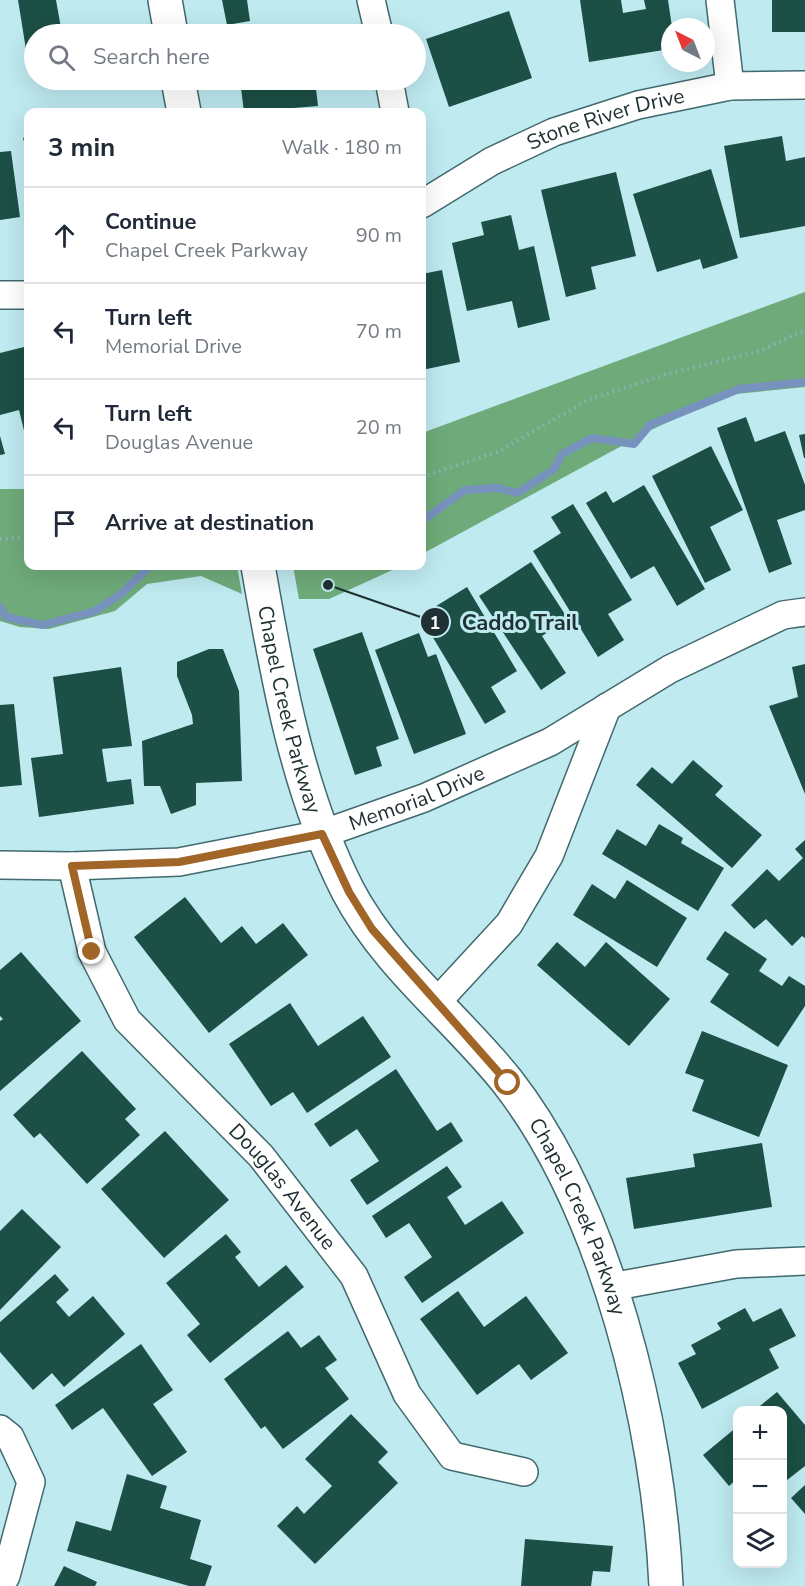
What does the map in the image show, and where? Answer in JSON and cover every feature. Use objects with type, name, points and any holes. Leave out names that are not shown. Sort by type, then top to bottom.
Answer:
[{"type":"street","points":[[165,0],[169,24]]},
{"type":"street","points":[[371,0],[377,24]]},
{"type":"street","points":[[720,0],[729,86]]},
{"type":"street","name":"Stone River Drive","points":[[426,195],[554,132],[638,105],[729,86],[805,86]]},
{"type":"street","points":[[180,90],[183,108]]},
{"type":"street","points":[[391,90],[393,108]]},
{"type":"street","points":[[0,296],[24,295]]},
{"type":"street","name":"Chapel Creek Parkway","points":[[259,570],[273,654],[309,794],[322,834],[349,892],[372,929],[508,1083],[554,1152],[611,1287],[637,1378],[664,1538],[666,1586]]},
{"type":"street","name":"Memorial Drive","points":[[0,865],[72,866],[179,862],[322,834],[424,798],[550,742],[670,669],[783,615],[805,612]]},
{"type":"street","points":[[436,1003],[509,924],[549,856],[607,707]]},
{"type":"street","name":"Douglas Avenue","points":[[72,866],[92,952],[127,1020],[261,1156],[354,1276],[407,1395],[452,1456],[524,1472]]},
{"type":"street","points":[[611,1287],[736,1264],[805,1261]]},
{"type":"street","points":[[0,1586],[6,1576],[31,1482],[5,1433]]},
{"type":"path","points":[[426,476],[497,452],[590,399],[671,373],[760,351],[805,330]]},
{"type":"path","points":[[0,539],[24,538]]},
{"type":"green space","points":[[805,292],[805,387],[726,395],[651,430],[426,552],[426,432]]},
{"type":"green space","points":[[0,489],[24,489],[24,570],[238,570],[242,594],[201,576],[147,584],[115,611],[49,629],[20,627],[0,621]]},
{"type":"green space","points":[[294,570],[392,570],[329,599],[299,599]]},
{"type":"building","points":[[18,0],[56,0],[60,24],[24,24],[24,37]]},
{"type":"building","points":[[222,0],[247,0],[250,21],[227,24]]},
{"type":"building","points":[[580,0],[621,0],[623,13],[646,9],[644,0],[668,0],[671,18],[661,18],[661,50],[589,62]]},
{"type":"building","points":[[772,0],[805,0],[805,32],[772,32]]},
{"type":"building","points":[[509,11],[532,78],[449,107],[426,39]]},
{"type":"building","points":[[241,90],[316,90],[318,106],[244,108]]},
{"type":"building","points":[[782,136],[786,161],[805,157],[805,226],[740,238],[724,146]]},
{"type":"building","points":[[11,151],[20,217],[0,220],[0,152]]},
{"type":"building","points":[[711,169],[738,258],[703,269],[700,259],[657,272],[633,194]]},
{"type":"building","points":[[616,172],[636,256],[591,267],[596,289],[566,297],[541,190]]},
{"type":"building","points":[[511,215],[519,250],[534,246],[550,320],[518,328],[512,301],[467,311],[452,243],[484,235],[481,222]]},
{"type":"building","points":[[442,270],[460,362],[426,369],[426,273]]},
{"type":"building","points":[[24,347],[24,431],[19,410],[0,415],[0,353]]},
{"type":"building","points":[[746,417],[755,442],[785,431],[805,485],[805,510],[777,520],[792,564],[769,573],[717,428]]},
{"type":"building","points":[[805,434],[805,458],[804,458],[799,435]]},
{"type":"building","points":[[0,436],[5,454],[0,455]]},
{"type":"building","points":[[711,446],[743,510],[710,527],[731,570],[705,583],[652,476]]},
{"type":"building","points":[[644,485],[705,589],[677,606],[654,566],[631,579],[586,503],[606,491],[613,503]]},
{"type":"building","points":[[573,504],[632,600],[608,614],[624,640],[598,657],[533,551],[561,533],[551,517]]},
{"type":"building","points":[[531,562],[568,619],[542,636],[566,673],[541,690],[479,596]]},
{"type":"building","points":[[467,587],[517,671],[491,687],[506,712],[485,724],[420,616]]},
{"type":"building","points":[[362,632],[399,739],[376,747],[382,766],[355,775],[313,649]]},
{"type":"building","points":[[419,633],[428,657],[436,654],[466,734],[414,754],[375,650]]},
{"type":"building","points":[[209,649],[223,649],[239,691],[242,781],[196,783],[196,805],[171,814],[160,786],[144,786],[142,741],[193,724],[192,715],[177,676],[177,662]]},
{"type":"building","points":[[805,664],[805,794],[769,706],[798,697],[792,667]]},
{"type":"building","points":[[121,667],[132,746],[102,749],[107,782],[131,779],[134,804],[39,817],[31,758],[63,754],[53,677]]},
{"type":"building","points":[[14,704],[22,785],[0,787],[0,705]]},
{"type":"building","points":[[693,760],[723,786],[715,795],[762,835],[732,868],[636,785],[652,767],[672,784]]},
{"type":"building","points":[[659,824],[683,838],[681,843],[724,868],[698,911],[602,854],[617,829],[646,846]]},
{"type":"building","points":[[805,840],[805,938],[802,936],[792,946],[766,919],[754,929],[731,905],[767,869],[779,881],[803,858],[795,849]]},
{"type":"building","points":[[627,880],[687,918],[657,967],[573,915],[592,884],[615,899]]},
{"type":"building","points":[[185,897],[221,943],[242,926],[256,944],[283,923],[308,955],[209,1033],[134,937]]},
{"type":"building","points":[[725,931],[767,959],[759,971],[782,986],[789,976],[805,986],[805,1006],[778,1047],[710,1002],[729,974],[706,959]]},
{"type":"building","points":[[557,942],[585,967],[606,942],[670,999],[629,1046],[537,965]]},
{"type":"building","points":[[21,952],[81,1021],[0,1091],[0,1021],[3,1019],[0,1016],[0,970]]},
{"type":"building","points":[[290,1003],[318,1046],[363,1016],[391,1057],[307,1113],[293,1092],[271,1106],[229,1044]]},
{"type":"building","points":[[702,1031],[788,1065],[759,1137],[692,1111],[704,1080],[685,1073]]},
{"type":"building","points":[[82,1051],[136,1109],[125,1119],[140,1135],[87,1184],[40,1133],[34,1138],[13,1115]]},
{"type":"building","points":[[396,1069],[437,1131],[451,1122],[463,1141],[367,1205],[350,1180],[379,1161],[357,1129],[330,1147],[314,1124]]},
{"type":"building","points":[[165,1131],[229,1200],[164,1258],[101,1189]]},
{"type":"building","points":[[762,1143],[772,1207],[634,1229],[626,1178],[695,1167],[693,1154]]},
{"type":"building","points":[[447,1166],[462,1187],[447,1197],[465,1225],[502,1201],[524,1233],[422,1303],[404,1277],[432,1257],[409,1223],[386,1238],[372,1216]]},
{"type":"building","points":[[22,1209],[61,1247],[0,1310],[0,1231]]},
{"type":"building","points":[[226,1234],[241,1252],[235,1257],[259,1287],[286,1265],[304,1287],[210,1363],[187,1335],[200,1324],[166,1283]]},
{"type":"building","points":[[55,1274],[69,1290],[56,1302],[69,1317],[93,1296],[125,1334],[64,1387],[52,1373],[33,1390],[0,1352],[0,1322]]},
{"type":"building","points":[[458,1291],[484,1327],[526,1296],[568,1353],[531,1380],[519,1364],[477,1395],[420,1319]]},
{"type":"building","points":[[745,1308],[753,1322],[781,1308],[796,1336],[769,1349],[779,1368],[702,1409],[678,1363],[696,1354],[691,1345],[721,1329],[717,1323]]},
{"type":"building","points":[[288,1331],[301,1348],[319,1335],[337,1360],[325,1368],[349,1399],[283,1449],[265,1426],[261,1429],[224,1379]]},
{"type":"building","points":[[141,1344],[173,1390],[153,1404],[187,1452],[152,1476],[103,1408],[72,1430],[55,1405]]},
{"type":"building","points":[[777,1392],[805,1425],[805,1466],[787,1480],[787,1406],[760,1406]]},
{"type":"building","points":[[351,1414],[388,1452],[378,1462],[398,1483],[315,1564],[277,1526],[297,1506],[304,1514],[332,1486],[305,1459]]},
{"type":"building","points":[[733,1430],[733,1482],[729,1486],[703,1455]]},
{"type":"building","points":[[127,1474],[167,1486],[160,1508],[201,1520],[190,1559],[212,1566],[205,1586],[189,1586],[67,1551],[76,1521],[111,1531]]},
{"type":"building","points":[[805,1485],[805,1514],[791,1498]]},
{"type":"building","points":[[525,1539],[613,1546],[610,1572],[593,1571],[591,1586],[521,1586]]},
{"type":"building","points":[[64,1566],[97,1582],[95,1586],[54,1586]]},
{"type":"waterway","points":[[426,518],[465,490],[498,488],[518,493],[554,469],[562,454],[592,438],[634,444],[650,425],[739,389],[805,382]]},
{"type":"waterway","points":[[0,607],[6,617],[43,625],[95,611],[121,594],[146,570]]},
{"type":"place","name":"Caddo Trail","points":[[328,585]]},
{"type":"route","points":[[92,952],[72,866],[179,862],[322,834],[349,892],[372,929],[508,1083]]}]
